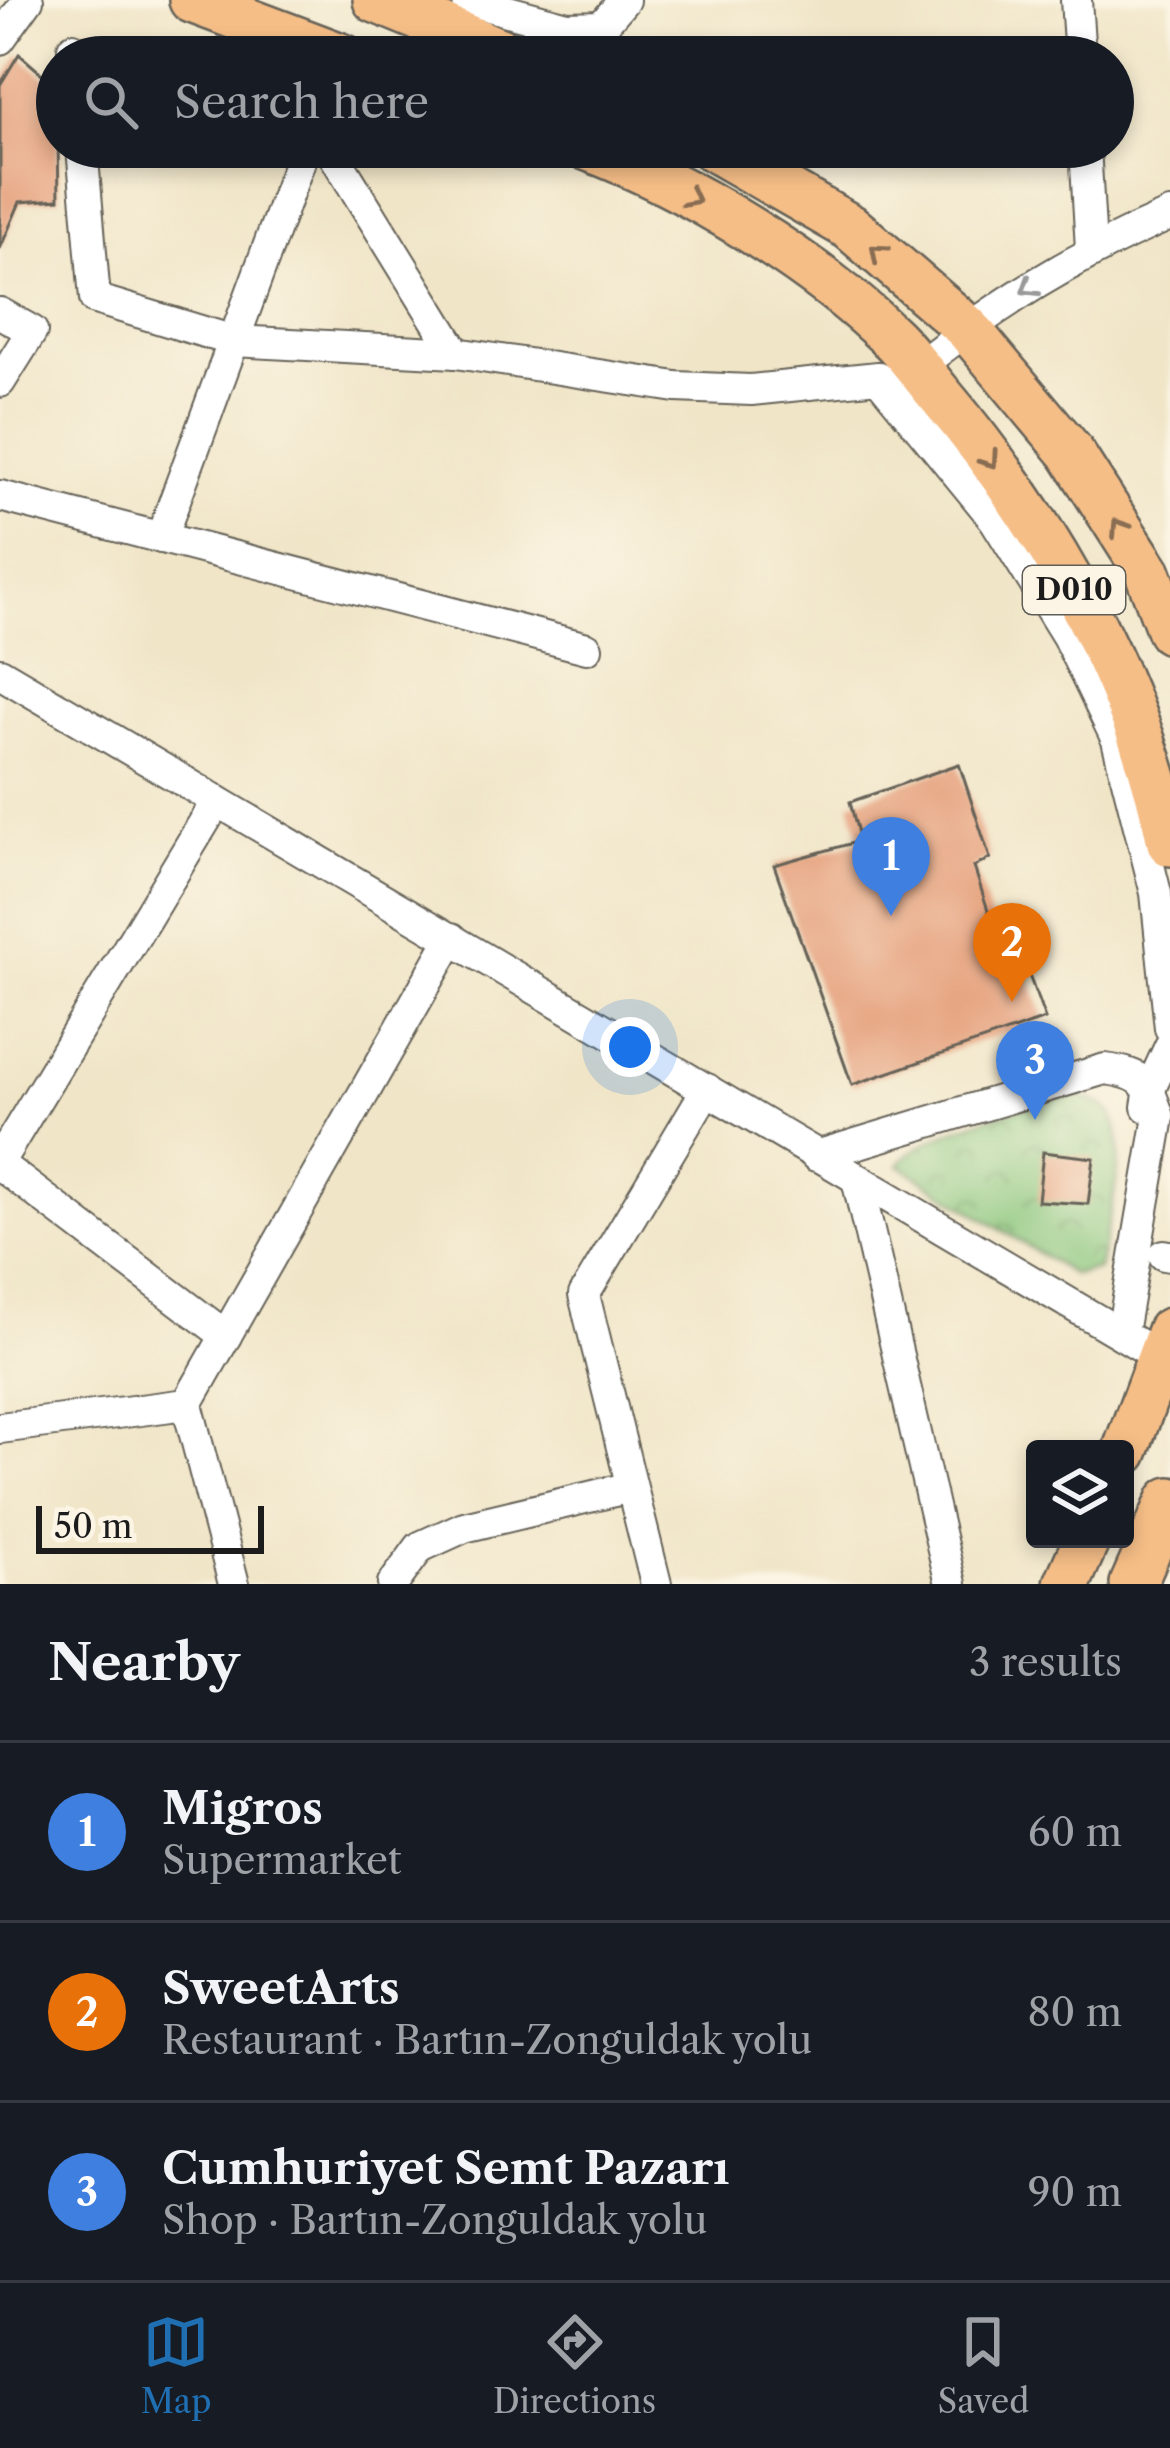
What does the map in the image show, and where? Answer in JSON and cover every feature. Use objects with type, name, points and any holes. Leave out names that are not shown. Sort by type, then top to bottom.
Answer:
[{"type":"highway","points":[[192,0],[287,36]]},
{"type":"highway","points":[[407,4],[472,36]]},
{"type":"highway","name":"D010","points":[[629,168],[739,222],[832,286],[895,340],[969,429],[1058,559],[1126,701],[1170,843]]},
{"type":"highway","name":"D010","points":[[748,168],[850,227],[967,328],[1070,452],[1148,573],[1170,631]]},
{"type":"highway","points":[[1129,1440],[1165,1344]]},
{"type":"highway","points":[[1133,1584],[1170,1500]]},
{"type":"highway","points":[[1067,1584],[1083,1548]]},
{"type":"street","points":[[0,39],[28,0]]},
{"type":"street","points":[[467,0],[567,27],[602,26],[624,0]]},
{"type":"street","points":[[1076,0],[1079,36]]},
{"type":"street","points":[[84,168],[95,299],[234,341],[456,353],[676,387],[751,390],[878,377],[995,520],[1066,636],[1117,740],[1156,893],[1170,1028]]},
{"type":"street","points":[[161,538],[297,168]]},
{"type":"street","points":[[342,168],[456,353]]},
{"type":"street","points":[[1086,168],[1091,250]]},
{"type":"street","points":[[917,368],[967,328],[1091,250],[1170,215]]},
{"type":"street","points":[[0,313],[32,331],[0,382]]},
{"type":"street","points":[[0,496],[587,648]]},
{"type":"street","points":[[0,673],[1114,1329],[1165,1344]]},
{"type":"street","points":[[217,800],[0,1163],[226,1336]]},
{"type":"street","points":[[234,1584],[188,1404],[452,938]]},
{"type":"street","points":[[1114,1329],[1150,1089],[1170,1046]]},
{"type":"street","points":[[816,1156],[1105,1069],[1134,1073],[1150,1089]]},
{"type":"street","points":[[656,1584],[584,1295],[707,1089]]},
{"type":"street","points":[[857,1179],[951,1584]]},
{"type":"street","points":[[0,1428],[188,1404]]},
{"type":"street","points":[[393,1584],[420,1547],[464,1527],[632,1486]]},
{"type":"green space","points":[[1071,1094],[1105,1107],[1118,1130],[1115,1191],[1098,1269],[1073,1275],[899,1165],[910,1153],[951,1131]]},
{"type":"building","points":[[19,54],[36,69],[36,168],[58,168],[59,199],[20,202],[0,249],[0,85]]},
{"type":"building","points":[[959,764],[990,858],[974,867],[1007,969],[1025,964],[1045,1019],[852,1085],[774,865],[860,841],[850,802]]},
{"type":"building","points":[[1043,1152],[1094,1158],[1088,1204],[1038,1201]]},
{"type":"place","name":"Migros","points":[[891,916]]},
{"type":"place","name":"SweetArts","points":[[1012,1002]]},
{"type":"place","name":"Cumhuriyet Semt Pazarı","points":[[1035,1120]]}]
